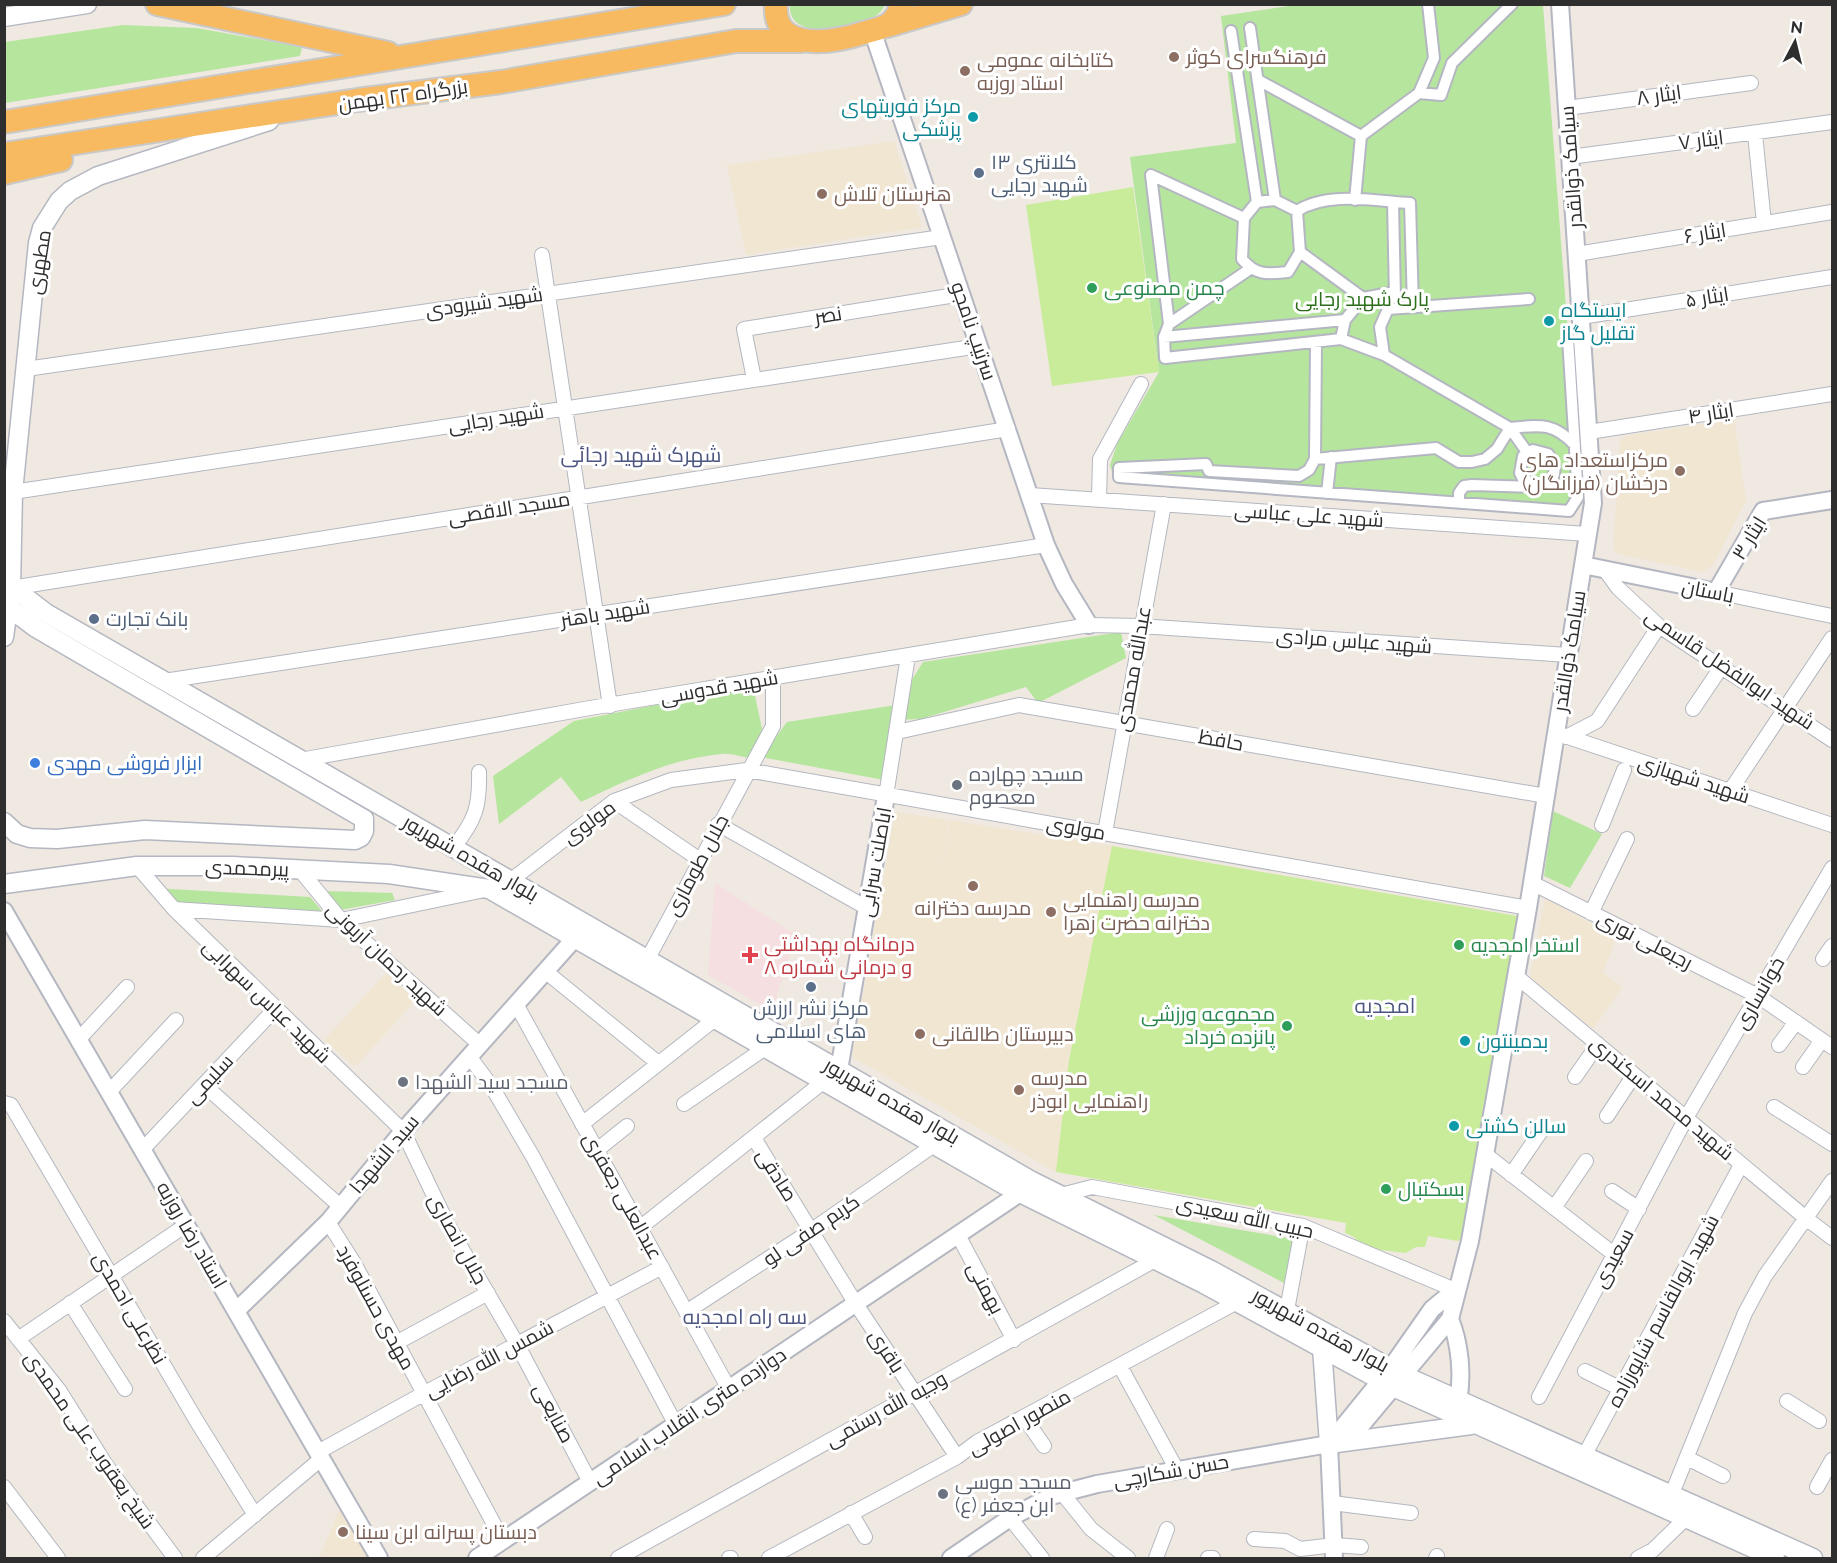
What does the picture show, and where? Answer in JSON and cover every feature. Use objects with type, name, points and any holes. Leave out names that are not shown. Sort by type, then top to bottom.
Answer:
[{"type":"highway","points":[[157,4],[401,56]]},
{"type":"highway","name":"بزرگراه ۲۲ بهمن","points":[[4,122],[401,56],[495,44],[724,4]]},
{"type":"highway","points":[[776,4],[780,26],[786,33],[801,41]]},
{"type":"highway","points":[[880,28],[899,13],[902,4]]},
{"type":"highway","points":[[880,28],[961,4]]},
{"type":"highway","name":"بزرگراه ۲۲ بهمن","points":[[4,154],[501,81],[736,41],[839,40],[880,28]]},
{"type":"highway","points":[[4,173],[384,97]]},
{"type":"main road","points":[[4,16],[34,8],[87,4]]},
{"type":"main road","name":"مطهری","points":[[9,498],[10,461],[26,369],[38,243],[42,228],[59,201],[70,191],[98,176],[280,117]]},
{"type":"main road","points":[[4,521],[9,498]]},
{"type":"main road","points":[[4,637],[9,498]]},
{"type":"main road","name":"بلوار هفده شهریور","points":[[7,595],[46,613],[647,960],[1061,1195],[1287,1310],[1392,1378],[1473,1425],[1774,1558]]},
{"type":"main road","name":"پیرمحمدی","points":[[4,822],[17,834],[30,838],[57,839],[145,830],[356,840],[364,831],[364,819],[36,628],[7,595]]},
{"type":"main road","name":"پیرمحمدی","points":[[4,884],[136,866],[232,866],[389,874],[489,889]]},
{"type":"main road","name":"بلوار هفده شهریور","points":[[489,889],[1020,1193],[1237,1302],[1322,1348],[1392,1378],[1458,1401],[1813,1558]]},
{"type":"main road","points":[[1322,1348],[1329,1444],[1473,1425]]},
{"type":"street","points":[[1355,200],[1360,136],[1419,93],[1434,58],[1428,4]]},
{"type":"street","points":[[1419,93],[1441,95],[1452,63],[1512,4]]},
{"type":"street","name":"سیامک ذوالقدر","points":[[1450,1319],[1455,1290],[1470,1241],[1546,796],[1561,735],[1568,655],[1593,503],[1560,4]]},
{"type":"street","name":"سرتیپ نامجو","points":[[880,28],[942,237],[1046,545],[1089,625]]},
{"type":"street","points":[[1250,28],[1275,200]]},
{"type":"street","points":[[1231,31],[1257,202]]},
{"type":"street","points":[[1434,58],[1452,63]]},
{"type":"street","points":[[1258,80],[1360,136]]},
{"type":"street","name":"ایثار ۸","points":[[1567,108],[1751,83]]},
{"type":"street","name":"ایثار ۷","points":[[1570,157],[1833,122]]},
{"type":"street","points":[[1755,134],[1764,223]]},
{"type":"street","points":[[1244,218],[1151,175],[1169,324],[1164,337],[1165,358],[1341,339],[1384,355],[1510,428],[1527,452],[1548,454],[1555,465],[1547,484],[1537,488],[1464,486],[1459,493],[1459,503]]},
{"type":"street","points":[[1275,200],[1297,211],[1300,252],[1288,272],[1261,274],[1250,269],[1242,259],[1244,218],[1257,202],[1275,200]]},
{"type":"street","points":[[1297,211],[1309,203],[1355,200],[1410,203],[1413,306]]},
{"type":"street","points":[[1393,202],[1396,307]]},
{"type":"street","name":"ایثار ۶","points":[[1576,254],[1833,212]]},
{"type":"street","name":"شهید شیرودی","points":[[26,369],[942,237]]},
{"type":"street","points":[[1300,252],[1363,298]]},
{"type":"street","points":[[542,255],[610,706]]},
{"type":"street","points":[[1169,324],[1250,269]]},
{"type":"street","name":"ایثار ۵","points":[[1581,316],[1833,277]]},
{"type":"street","points":[[1341,339],[1345,320],[1363,298],[1395,292]]},
{"type":"street","name":"نصر","points":[[754,379],[744,329],[962,294]]},
{"type":"street","points":[[1384,355],[1380,327],[1388,309],[1528,299]]},
{"type":"street","points":[[1164,337],[1345,320]]},
{"type":"street","points":[[1316,342],[1315,459],[1309,470],[1299,476],[1209,471],[1206,464],[1119,468],[1119,477],[1569,511],[1578,497],[1568,338]]},
{"type":"street","name":"شهید رجایی","points":[[9,498],[565,408],[979,345]]},
{"type":"street","points":[[1099,500],[1100,459],[1141,384]]},
{"type":"street","name":"ایثار ۴","points":[[1589,432],[1833,394]]},
{"type":"street","points":[[1510,428],[1546,426],[1563,433],[1575,445]]},
{"type":"street","points":[[1315,459],[1436,448],[1459,462],[1472,462],[1485,459],[1497,449],[1510,428]]},
{"type":"street","name":"مسجد الاقصی","points":[[7,595],[578,496],[1008,429]]},
{"type":"street","points":[[1527,452],[1521,461],[1520,473],[1523,479],[1537,488]]},
{"type":"street","points":[[1328,493],[1331,457]]},
{"type":"street","points":[[1554,471],[1577,472]]},
{"type":"street","name":"شهید علی عباسی","points":[[1030,495],[1587,534]]},
{"type":"street","name":"ایثار ۳","points":[[1716,592],[1763,511],[1833,500]]},
{"type":"street","name":"عبدالله محمدی","points":[[1105,833],[1140,626],[1164,504]]},
{"type":"street","name":"شهید باهنر","points":[[164,681],[1046,545]]},
{"type":"street","name":"باستان","points":[[1583,565],[1833,616]]},
{"type":"street","name":"شهید ابوالفضل قاسمی","points":[[1605,570],[1618,588],[1659,626],[1833,740]]},
{"type":"street","name":"شهید قدوسی","points":[[300,760],[1089,625],[1140,626]]},
{"type":"street","name":"شهید عباس مرادی","points":[[1140,626],[1568,655]]},
{"type":"street","points":[[1561,735],[1597,721],[1659,626]]},
{"type":"street","points":[[1730,791],[1831,642]]},
{"type":"street","points":[[886,796],[908,656]]},
{"type":"street","points":[[1693,709],[1722,666]]},
{"type":"street","name":"جلال طوماری","points":[[647,960],[747,770],[773,726],[773,678]]},
{"type":"street","name":"حافظ","points":[[897,732],[1019,705],[1546,796]]},
{"type":"street","name":"شهید شهبازی","points":[[1561,735],[1833,825]]},
{"type":"street","name":"مولوی","points":[[510,881],[614,801],[671,780],[747,770],[1528,908]]},
{"type":"street","points":[[1602,825],[1624,770]]},
{"type":"street","points":[[453,848],[468,830],[477,812],[479,772]]},
{"type":"street","name":"اباصلت سرابی","points":[[839,1070],[886,796]]},
{"type":"street","points":[[614,801],[700,861]]},
{"type":"street","points":[[718,824],[867,908]]},
{"type":"street","points":[[1591,913],[1627,839]]},
{"type":"street","name":"شهید عباس سهرابی","points":[[136,866],[174,909],[403,1131]]},
{"type":"street","name":"خوانساری","points":[[1686,1118],[1833,868]]},
{"type":"street","name":"شهید رحمان آربونی","points":[[300,870],[341,920],[474,1050],[676,1425]]},
{"type":"street","name":"رجبعلی نوری","points":[[1532,883],[1758,996],[1827,1044]]},
{"type":"street","points":[[174,909],[341,920],[489,889]]},
{"type":"street","name":"استاد رضا روزبه","points":[[4,910],[379,1558]]},
{"type":"street","name":"سید الشهدا","points":[[236,1311],[328,1222],[403,1131],[574,938]]},
{"type":"street","points":[[1823,959],[1833,946]]},
{"type":"street","points":[[544,971],[658,1063]]},
{"type":"street","name":"شهید محمد اسکندری","points":[[1516,976],[1807,1219],[1833,1238]]},
{"type":"street","points":[[79,1039],[127,987]]},
{"type":"street","name":"عبدالعلی جعفری","points":[[516,1004],[729,1389]]},
{"type":"street","name":"سلیمی","points":[[142,1149],[275,1009]]},
{"type":"street","points":[[582,1124],[715,1019]]},
{"type":"street","points":[[110,1092],[176,1020]]},
{"type":"street","points":[[1779,1045],[1796,1022]]},
{"type":"street","points":[[1575,1077],[1598,1044]]},
{"type":"street","points":[[1803,1067],[1827,1044]]},
{"type":"street","points":[[684,1104],[765,1048]]},
{"type":"street","points":[[1607,1116],[1634,1075]]},
{"type":"street","points":[[641,1227],[823,1082]]},
{"type":"street","points":[[204,1085],[340,1206]]},
{"type":"street","name":"نظرعلی احمدی","points":[[4,1103],[11,1105],[255,1515]]},
{"type":"street","points":[[1774,1107],[1833,1143]]},
{"type":"street","name":"سعیدی","points":[[1539,1397],[1686,1118]]},
{"type":"street","points":[[597,1150],[627,1126]]},
{"type":"street","name":"جلال انصاری","points":[[403,1131],[448,1225],[517,1344]]},
{"type":"street","points":[[1511,1175],[1541,1131]]},
{"type":"street","name":"صادقی","points":[[754,1138],[856,1304]]},
{"type":"street","name":"کریم صفی لو","points":[[686,1312],[812,1230],[934,1145]]},
{"type":"street","points":[[1485,1154],[1615,1255]]},
{"type":"street","points":[[1554,1208],[1586,1161]]},
{"type":"street","name":"شهید ابوالقاسم شاپورزاده","points":[[1584,1458],[1742,1165]]},
{"type":"street","points":[[1671,1496],[1745,1313],[1766,1276],[1833,1181]]},
{"type":"street","name":"حبیب الله سعیدی","points":[[1061,1195],[1092,1187],[1303,1226],[1455,1290]]},
{"type":"street","points":[[1612,1191],[1639,1209]]},
{"type":"street","name":"دوازده متری انقلاب اسلامی","points":[[477,1558],[1020,1193]]},
{"type":"street","name":"مهدی حسنلوفرد","points":[[328,1222],[354,1263],[503,1541]]},
{"type":"street","points":[[18,1339],[186,1225]]},
{"type":"street","name":"بهمنی","points":[[958,1235],[1014,1340]]},
{"type":"street","points":[[1287,1310],[1300,1240]]},
{"type":"street","name":"وجیه الله رستمی","points":[[618,1558],[1155,1260]]},
{"type":"street","name":"شمس الله رضایی","points":[[203,1558],[320,1456],[423,1394],[662,1267]]},
{"type":"street","points":[[1348,1441],[1392,1378],[1432,1309],[1455,1290]]},
{"type":"street","points":[[396,1343],[488,1293]]},
{"type":"street","name":"منصور اصولی","points":[[769,1558],[1237,1302]]},
{"type":"street","points":[[70,1303],[124,1389]]},
{"type":"street","name":"باقری","points":[[856,1304],[957,1457]]},
{"type":"street","points":[[1334,1552],[1329,1444],[1450,1319],[1456,1334],[1460,1388],[1458,1401]]},
{"type":"street","name":"شیخ یعقوب علی محمدی","points":[[4,1321],[59,1390],[106,1465],[175,1558]]},
{"type":"street","name":"صنایعی","points":[[517,1344],[590,1482]]},
{"type":"street","points":[[1120,1366],[1177,1470]]},
{"type":"street","points":[[1585,1371],[1621,1389]]},
{"type":"street","points":[[1787,1401],[1819,1421]]},
{"type":"street","points":[[1024,1417],[1044,1446]]},
{"type":"street","name":"حسن شکارچی","points":[[951,1558],[1010,1518],[1051,1496],[1097,1484],[1329,1444]]},
{"type":"street","points":[[1687,1458],[1723,1476]]},
{"type":"street","points":[[1817,1487],[1833,1460]]},
{"type":"street","points":[[4,1487],[58,1558]]},
{"type":"street","points":[[1062,1493],[1091,1529],[1128,1558]]},
{"type":"street","points":[[1332,1503],[1411,1513]]},
{"type":"street","points":[[851,1513],[865,1537]]},
{"type":"street","points":[[1010,1518],[1042,1558]]},
{"type":"street","points":[[1638,1558],[1653,1550],[1685,1519]]},
{"type":"street","points":[[1156,1558],[1167,1529]]},
{"type":"street","points":[[1254,1539],[1285,1541],[1300,1549],[1334,1552],[1361,1547]]},
{"type":"street","points":[[1208,1558],[1213,1558]]},
{"type":"shaded area","name":"هنرستان تلاش","points":[[894,141],[922,227],[746,255],[727,165]]},
{"type":"shaded area","name":"مرکزاستعداد های درخشان (فرزانگان)","points":[[1734,419],[1746,501],[1713,565],[1702,572],[1618,554],[1613,549],[1620,442],[1625,436]]},
{"type":"shaded area","points":[[895,812],[949,820],[940,885],[950,820],[1112,846],[1069,1059],[1056,1172],[852,1057]]},
{"type":"shaded area","name":"درمانگاه بهداشتی و درمانی شماره ۸","points":[[715,883],[796,935],[772,1011],[708,975]]},
{"type":"shaded area","points":[[1545,898],[1617,937],[1603,972],[1622,988],[1593,1029],[1530,977]]},
{"type":"shaded area","points":[[387,972],[415,1001],[355,1067],[324,1040]]},
{"type":"shaded area","name":"دبستان پسرانه ابن سینا","points":[[341,1506],[372,1558],[319,1558]]},
{"type":"green space","name":"پارک شهید رجایی","points":[[1303,4],[1543,5],[1581,505],[1572,516],[1115,482],[1110,465],[1117,444],[1159,372],[1130,157],[1236,143],[1221,16]]},
{"type":"green space","points":[[790,5],[885,5],[878,14],[850,27],[816,30],[802,26],[793,18]]},
{"type":"green space","points":[[123,25],[197,28],[302,47],[300,56],[5,103],[5,42]]},
{"type":"green space","name":"چمن مصنوعی","points":[[1133,187],[1159,372],[1052,386],[1026,205]]},
{"type":"green space","points":[[1121,632],[1126,658],[1038,703],[1026,687],[921,719],[893,720],[884,780],[761,757],[787,722],[896,705],[923,662]]},
{"type":"green space","points":[[753,686],[762,729],[750,758],[725,754],[685,760],[632,779],[581,802],[561,777],[499,824],[493,776],[574,721]]},
{"type":"green space","points":[[1553,811],[1602,834],[1570,888],[1544,876]]},
{"type":"green space","name":"مجموعه ورزشی پانزده خرداد","points":[[1112,846],[1517,916],[1464,1237],[1458,1241],[1428,1236],[1425,1247],[1416,1247],[1406,1253],[1364,1248],[1354,1237],[1345,1233],[1346,1223],[1056,1172],[1069,1060]]},
{"type":"green space","points":[[154,888],[310,897],[322,911],[171,905]]},
{"type":"green space","points":[[324,891],[392,893],[395,900],[340,910]]},
{"type":"green space","points":[[1154,1215],[1293,1239],[1284,1283]]},
{"type":"place","name":"فرهنگسرای کوثر","points":[[1174,57]]},
{"type":"place","name":"کتابخانه عمومی استاد روزبه","points":[[965,71]]},
{"type":"place","name":"مرکز فوریتهای پزشکی","points":[[973,117]]},
{"type":"place","name":"کلانتری ۱۳ شهید رجایی","points":[[979,173]]},
{"type":"place","name":"هنرستان تلاش","points":[[822,194]]},
{"type":"place","name":"چمن مصنوعی","points":[[1092,288]]},
{"type":"place","name":"ایستگاه تقلیل گاز","points":[[1549,321]]},
{"type":"place","name":"مرکزاستعداد های درخشان (فرزانگان)","points":[[1680,471]]},
{"type":"place","name":"بانک تجارت","points":[[94,619]]},
{"type":"place","name":"ابزار فروشی مهدی","points":[[35,763]]},
{"type":"place","name":"مسجد چهارده معصوم","points":[[957,785]]},
{"type":"place","name":"مدرسه دخترانه","points":[[973,886]]},
{"type":"place","name":"مدرسه راهنمایی دخترانه حضرت زهرا","points":[[1051,912]]},
{"type":"place","name":"استخر امجدیه","points":[[1459,945]]},
{"type":"place","name":"درمانگاه بهداشتی و درمانی شماره ۸","points":[[750,955]]},
{"type":"place","name":"مرکز نشر ارزش های اسلامی","points":[[811,987]]},
{"type":"place","name":"مجموعه ورزشی پانزده خرداد","points":[[1287,1026]]},
{"type":"place","name":"دبیرستان طالقانی","points":[[920,1034]]},
{"type":"place","name":"بدمینتون","points":[[1465,1041]]},
{"type":"place","name":"مسجد سید الشهدا","points":[[403,1082]]},
{"type":"place","name":"مدرسه راهنمایی ابوذر","points":[[1019,1090]]},
{"type":"place","name":"سالن کشتی","points":[[1454,1126]]},
{"type":"place","name":"بسکتبال","points":[[1386,1189]]},
{"type":"place","name":"مسجد موسی ابن جعفر (ع)","points":[[943,1494]]},
{"type":"place","name":"دبستان پسرانه ابن سینا","points":[[343,1532]]},
{"type":"district","name":"شهرک شهید رجائی","points":[[641,455]]},
{"type":"district","name":"امجدیه","points":[[1385,1006]]},
{"type":"district","name":"سه راه امجدیه","points":[[745,1317]]}]
